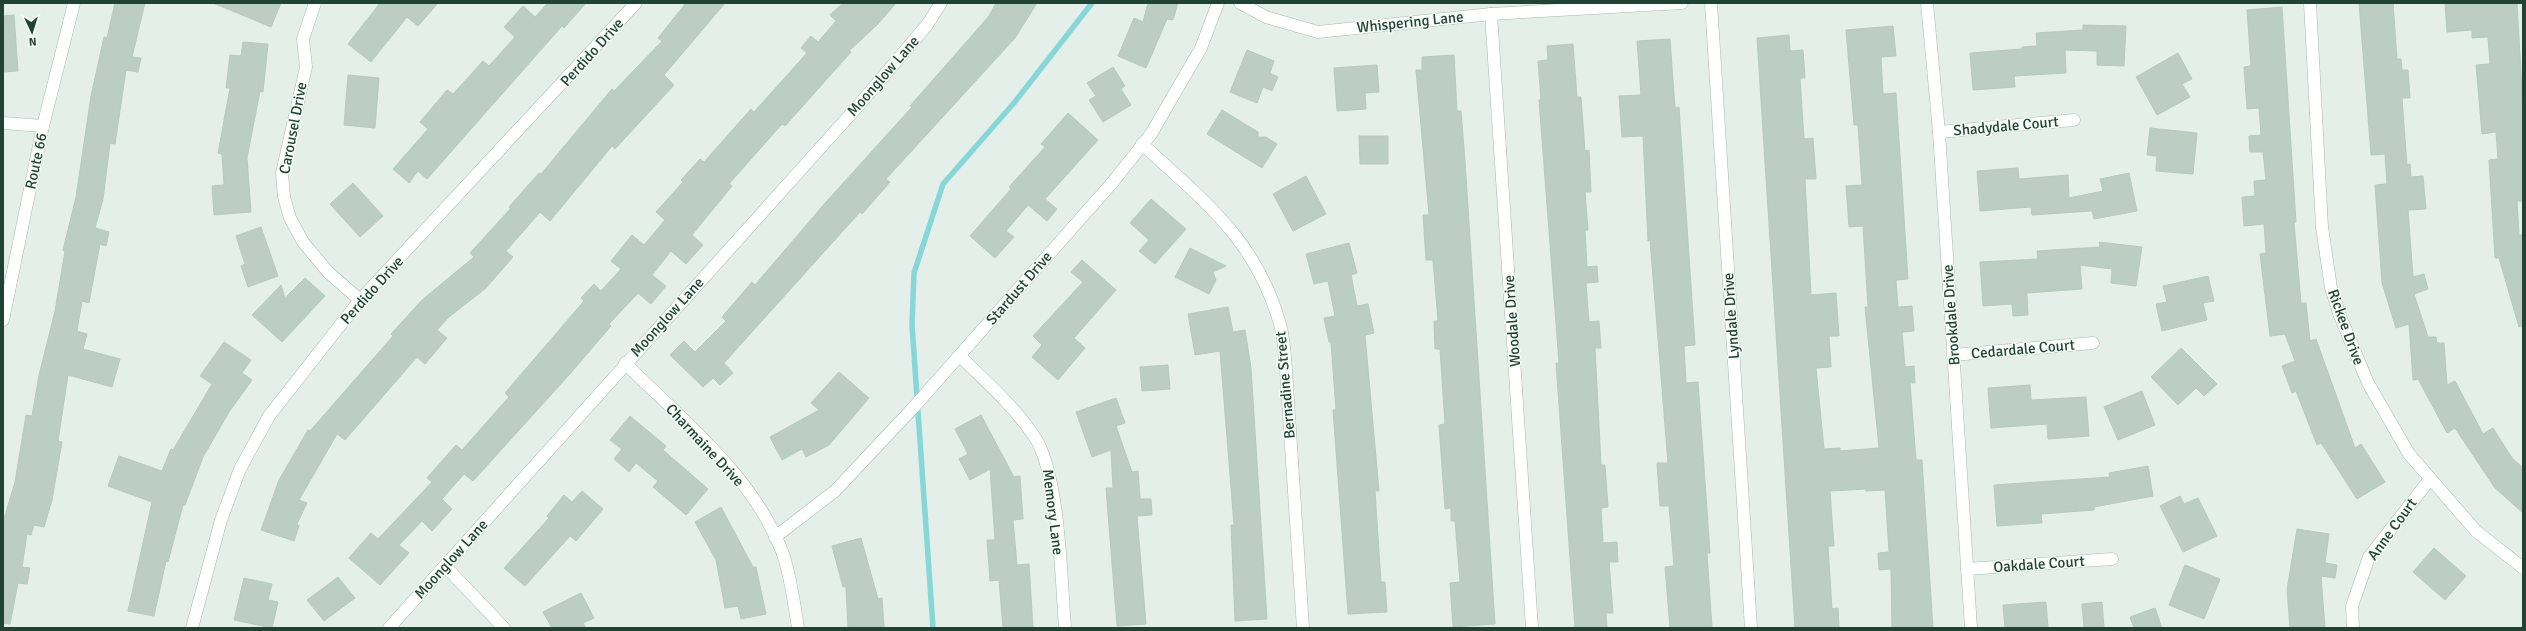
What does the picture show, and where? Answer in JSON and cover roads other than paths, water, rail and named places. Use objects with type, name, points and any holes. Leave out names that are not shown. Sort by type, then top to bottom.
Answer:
[{"type":"street","name":"Route 66","points":[[3,320],[43,126],[74,3]]},
{"type":"street","name":"Carousel Drive","points":[[315,3],[303,39],[306,68],[282,172],[284,197],[290,218],[303,242],[328,272],[360,300]]},
{"type":"street","name":"Perdido Drive","points":[[192,628],[221,520],[240,469],[269,416],[360,300],[636,3]]},
{"type":"street","name":"Moonglow Lane","points":[[389,628],[625,363],[858,106],[927,25],[941,3]]},
{"type":"street","name":"Stardust Drive","points":[[775,536],[835,491],[960,356],[1112,183],[1151,134],[1201,48],[1218,3]]},
{"type":"street","name":"Whispering Lane","points":[[1240,3],[1266,17],[1318,32],[1491,14],[1682,3]]},
{"type":"street","name":"Lyndale Drive","points":[[1711,3],[1751,628]]},
{"type":"street","name":"Brookdale Drive","points":[[1927,3],[1939,132],[1971,628]]},
{"type":"street","name":"Rickee Drive","points":[[2310,3],[2322,227],[2331,288],[2368,384],[2409,454],[2476,531],[2523,568]]},
{"type":"street","name":"Woodale Drive","points":[[1491,14],[1532,628]]},
{"type":"street","name":"Shadydale Court","points":[[1939,132],[2074,120]]},
{"type":"street","points":[[3,123],[43,126]]},
{"type":"street","name":"Bernadine Street","points":[[1142,144],[1220,216],[1242,241],[1258,270],[1273,303],[1281,329],[1286,370],[1303,628]]},
{"type":"street","name":"Cedardale Court","points":[[1953,355],[2093,343]]},
{"type":"street","name":"Memory Lane","points":[[960,356],[1013,410],[1035,437],[1046,458],[1052,490],[1065,628]]},
{"type":"street","name":"Charmaine Drive","points":[[625,363],[737,475],[767,520],[775,536],[791,582],[798,628]]},
{"type":"street","name":"Anne Court","points":[[2353,628],[2352,606],[2369,557],[2430,479]]},
{"type":"street","name":"Oakdale Court","points":[[1967,570],[2112,558]]},
{"type":"street","points":[[445,566],[504,628]]},
{"type":"waterway","points":[[933,628],[912,325],[914,273],[943,184],[1014,103],[1092,3]]}]
